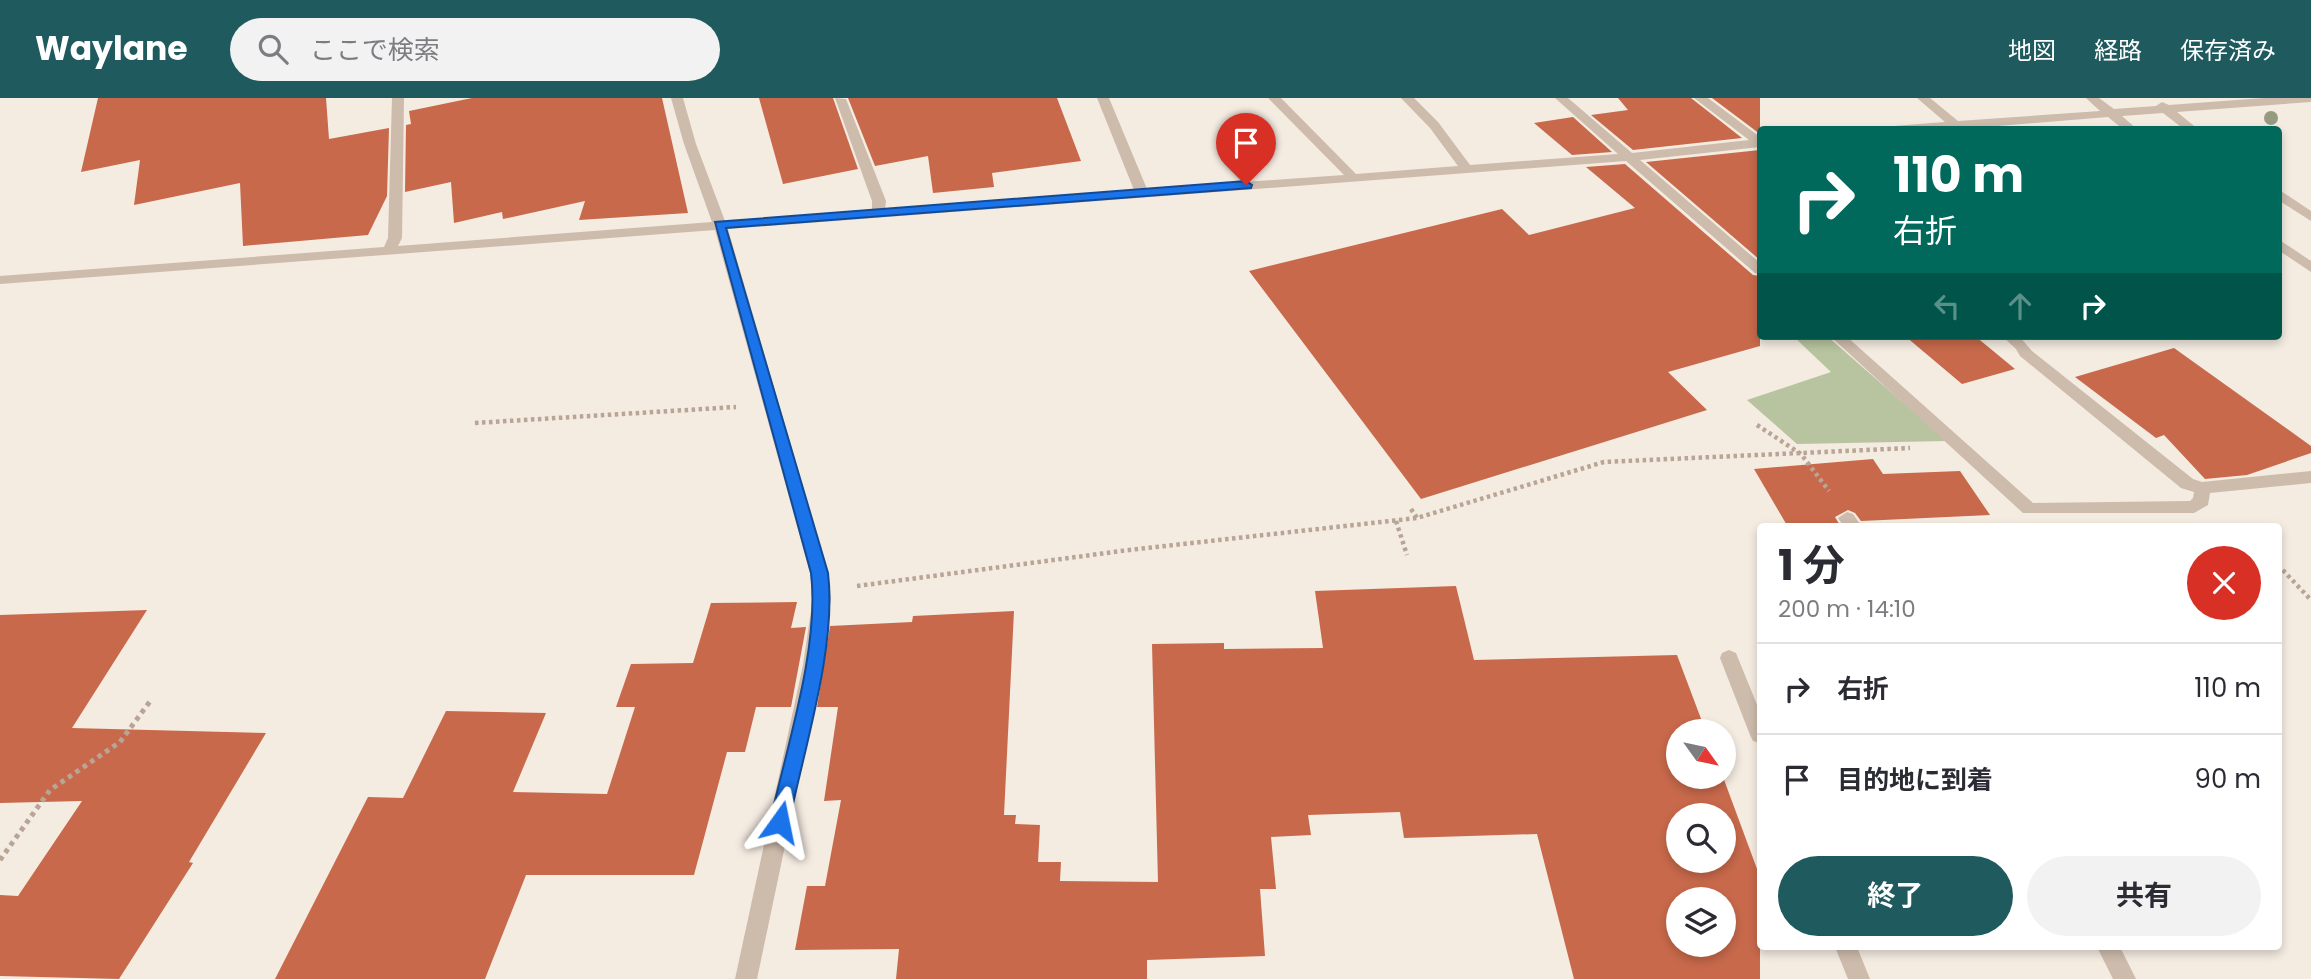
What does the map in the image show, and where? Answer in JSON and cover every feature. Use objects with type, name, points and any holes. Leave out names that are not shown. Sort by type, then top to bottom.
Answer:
[{"type":"street","points":[[389,250],[395,238],[398,98]]},
{"type":"street","points":[[677,98],[719,225],[820,573],[822,590],[813,665],[746,979]]},
{"type":"street","points":[[1102,98],[1142,193]]},
{"type":"street","points":[[1274,98],[1351,176]]},
{"type":"street","points":[[1407,98],[1433,125],[1465,168]]},
{"type":"street","points":[[1561,98],[1757,267]]},
{"type":"street","points":[[1700,98],[1757,141]]},
{"type":"street","points":[[1923,98],[1954,124]]},
{"type":"street","points":[[2091,98],[2127,126]]},
{"type":"street","points":[[2150,98],[2187,126]]},
{"type":"street","points":[[1934,126],[2311,98]]},
{"type":"street","points":[[839,99],[879,201],[878,213]]},
{"type":"street","points":[[0,281],[1351,176],[1630,157],[1757,143]]},
{"type":"street","points":[[2282,196],[2311,217]]},
{"type":"street","points":[[2282,246],[2311,268]]},
{"type":"street","points":[[1842,340],[2029,509],[2033,523]]},
{"type":"street","points":[[2014,340],[2023,347],[2025,354],[2187,484],[2202,488],[2311,477]]},
{"type":"street","points":[[2029,509],[2194,508],[2202,501],[2202,488]]},
{"type":"street","points":[[1729,658],[1757,728]]},
{"type":"street","points":[[1847,950],[1859,979]]},
{"type":"street","points":[[2110,950],[2125,979]]},
{"type":"path","points":[[475,423],[746,406],[769,400]]},
{"type":"path","points":[[1757,425],[1801,454],[1850,523]]},
{"type":"path","points":[[822,590],[1129,550],[1417,518],[1604,462],[1801,454],[1836,449],[1967,451]]},
{"type":"path","points":[[1411,509],[1417,518]]},
{"type":"path","points":[[1396,521],[1407,555]]},
{"type":"path","points":[[2282,569],[2311,600]]},
{"type":"path","points":[[0,860],[50,790],[120,743],[151,700]]},
{"type":"green space","points":[[1797,340],[1832,340],[1947,441],[1797,444],[1747,400],[1831,372]]},
{"type":"building","points":[[98,98],[326,98],[329,139],[389,128],[387,196],[368,235],[243,246],[240,183],[134,205],[140,160],[81,172]]},
{"type":"building","points":[[472,98],[662,98],[688,213],[579,220],[585,201],[503,219],[502,212],[454,223],[451,182],[405,192],[406,125],[411,124],[409,111]]},
{"type":"building","points":[[759,98],[833,98],[858,169],[783,184]]},
{"type":"building","points":[[848,98],[1057,98],[1081,161],[992,173],[994,187],[933,193],[928,156],[875,166]]},
{"type":"building","points":[[1618,98],[1691,98],[1742,138],[1633,150],[1591,115],[1628,110]]},
{"type":"building","points":[[1712,98],[1760,98],[1760,126],[1757,126],[1757,132]]},
{"type":"building","points":[[1573,117],[1612,152],[1572,155],[1534,123]]},
{"type":"building","points":[[1757,150],[1757,257],[1646,162]]},
{"type":"building","points":[[1625,164],[1753,275],[1757,276],[1757,340],[1760,340],[1760,346],[1668,372],[1707,410],[1421,499],[1249,271],[1502,209],[1529,235],[1635,208],[1586,167]]},
{"type":"building","points":[[1910,340],[1980,340],[2015,369],[1962,384]]},
{"type":"building","points":[[2174,348],[2311,446],[2311,453],[2247,475],[2205,479],[2164,435],[2156,438],[2075,377]]},
{"type":"building","points":[[1873,459],[1883,474],[1960,471],[1990,515],[1861,521],[1855,513],[1848,510],[1835,517],[1839,523],[1786,523],[1754,469]]},
{"type":"building","points":[[1456,586],[1474,660],[1677,655],[1701,719],[1666,719],[1666,789],[1727,789],[1733,803],[1666,803],[1666,873],[1736,873],[1736,812],[1757,869],[1757,950],[1760,950],[1760,979],[1574,979],[1537,834],[1404,838],[1400,812],[1308,815],[1311,835],[1271,837],[1276,889],[1260,889],[1265,956],[1147,960],[1147,979],[896,979],[899,949],[795,950],[807,886],[825,886],[841,800],[824,801],[838,707],[817,707],[830,626],[912,622],[913,616],[1014,611],[1004,815],[1016,815],[1015,824],[1040,825],[1038,862],[1061,862],[1060,881],[1158,882],[1152,644],[1224,643],[1224,649],[1323,648],[1315,591]]},
{"type":"building","points":[[797,602],[791,628],[806,627],[791,707],[756,707],[745,752],[727,752],[694,875],[526,875],[485,979],[275,979],[368,797],[403,798],[446,711],[546,713],[513,792],[607,794],[635,707],[616,707],[631,664],[693,663],[711,603]]},
{"type":"building","points":[[147,610],[72,728],[266,733],[189,862],[193,863],[119,979],[0,976],[0,895],[18,896],[82,801],[0,803],[0,615]]},
{"type":"route","points":[[780,822],[820,624],[820,573],[719,225],[1246,185]]}]
